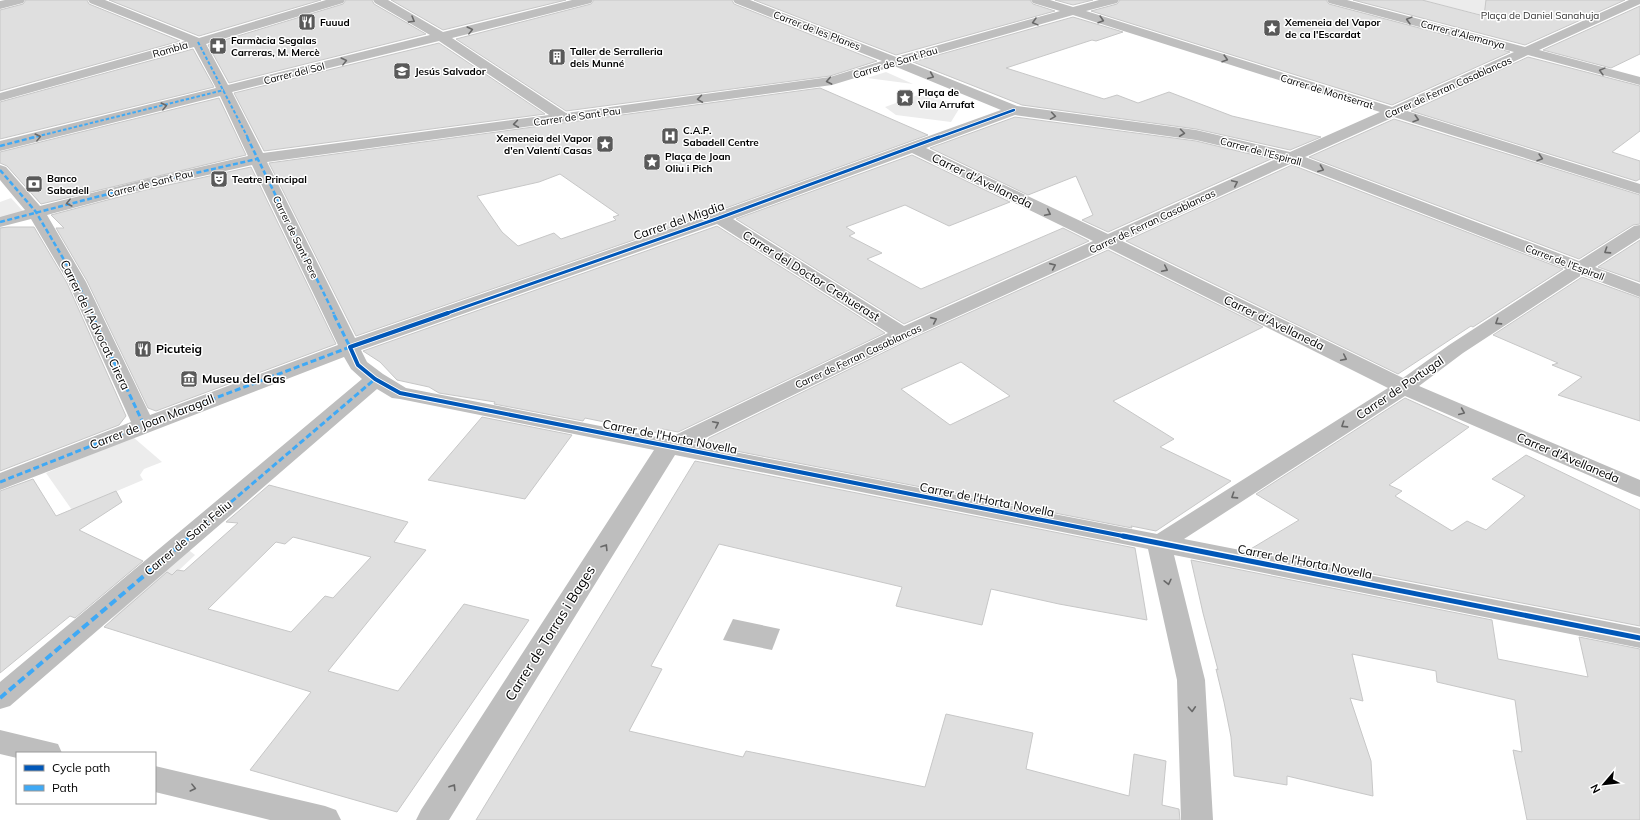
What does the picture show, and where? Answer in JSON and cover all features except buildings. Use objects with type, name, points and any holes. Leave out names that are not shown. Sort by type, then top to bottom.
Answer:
[{"type":"street","points":[[0,5],[19,0]]},
{"type":"street","points":[[94,0],[198,42]]},
{"type":"street","name":"Rambla","points":[[0,97],[198,42],[339,0]]},
{"type":"street","points":[[379,0],[442,37],[564,118]]},
{"type":"street","name":"Carrer del Sol","points":[[0,146],[587,0]]},
{"type":"street","name":"Carrer de les Planes","points":[[739,0],[895,61]]},
{"type":"street","name":"Carrer de Montserrat","points":[[1037,0],[1640,189]]},
{"type":"street","name":"Carrer de Sant Pau","points":[[0,222],[205,170],[257,159],[832,81],[895,61],[1113,0]]},
{"type":"street","name":"Carrer d'Alemanya","points":[[1333,0],[1640,81]]},
{"type":"street","name":"Carrer de Ferran Casablancas","points":[[668,446],[902,334],[1639,0]]},
{"type":"street","name":"Carrer de Sant Pere","points":[[198,42],[224,90],[350,347]]},
{"type":"street","name":"Carrer de l'Espirall","points":[[895,61],[1014,110],[1196,135],[1290,157],[1640,291]]},
{"type":"street","name":"Carrer del Migdia","points":[[350,347],[720,218],[1014,110]]},
{"type":"street","name":"Carrer d'Avellaneda","points":[[912,147],[1108,241],[1404,387],[1640,489]]},
{"type":"street","name":"Carrer de l'Advocat Cirera","points":[[0,170],[36,212],[77,282],[144,425]]},
{"type":"street","name":"Carrer del Doctor Crehuerast","points":[[720,218],[902,334]]},
{"type":"street","name":"Carrer de Portugal","points":[[1159,544],[1404,387],[1456,349],[1640,230]]},
{"type":"street","name":"Carrer de l'Horta Novella","points":[[350,347],[358,365],[375,379],[400,393],[1640,638]]},
{"type":"street","name":"Carrer de Joan Maragall","points":[[0,482],[144,425],[350,347]]},
{"type":"street","name":"Carrer de Sant Feliu","points":[[0,698],[375,379]]},
{"type":"street","name":"Carrer de Torras i Bages","points":[[432,820],[668,446]]},
{"type":"street","points":[[1159,544],[1191,680],[1197,820]]},
{"type":"street","points":[[0,742],[43,752]]},
{"type":"street","points":[[156,779],[326,820]]},
{"type":"green space","name":"Plaça de Daniel Sanahuja","points":[[1422,0],[1582,0],[1542,30]]},
{"type":"green space","points":[[886,72],[913,84],[867,78]]},
{"type":"green space","points":[[918,95],[962,104],[951,122],[896,115],[885,107]]},
{"type":"green space","points":[[11,198],[25,213],[0,220],[0,202]]},
{"type":"green space","points":[[133,437],[162,462],[144,469],[140,475],[143,480],[72,510],[46,473]]},
{"type":"green space","points":[[186,548],[195,555],[125,621],[111,620],[143,586]]},
{"type":"shaded area","points":[[733,619],[780,629],[772,650],[723,640]]},
{"type":"marked path","points":[[0,482],[144,425],[350,347],[224,90],[198,42]]},
{"type":"marked path","points":[[0,146],[224,90]]},
{"type":"marked path","points":[[0,222],[143,185],[257,159]]},
{"type":"marked path","points":[[0,170],[36,212],[77,282],[144,425]]},
{"type":"marked path","points":[[0,698],[375,379]]},
{"type":"cycle path","points":[[1014,110],[719,218],[350,347],[358,365],[375,379],[400,393],[1640,638]]},
{"type":"place","name":"Fuuud","points":[[307,22]]},
{"type":"place","name":"Xemeneia del Vapor de ca l'Escardat","points":[[1272,28]]},
{"type":"place","name":"Farmàcia Segalas Carreras, M. Mercè","points":[[218,46]]},
{"type":"place","name":"Taller de Serralleria dels Munné","points":[[557,57]]},
{"type":"place","name":"Jesús Salvador","points":[[402,71]]},
{"type":"place","name":"Plaça de Vila Arrufat","points":[[905,98]]},
{"type":"place","name":"C.A.P. Sabadell Centre","points":[[670,136]]},
{"type":"place","name":"Xemeneia del Vapor d'en Valentí Casas","points":[[605,144]]},
{"type":"place","name":"Plaça de Joan Oliu i Pich","points":[[652,162]]},
{"type":"place","name":"Teatre Principal","points":[[219,179]]},
{"type":"place","name":"Banco Sabadell","points":[[34,184]]},
{"type":"place","name":"Picuteig","points":[[143,349]]},
{"type":"place","name":"Museu del Gas","points":[[189,379]]}]
